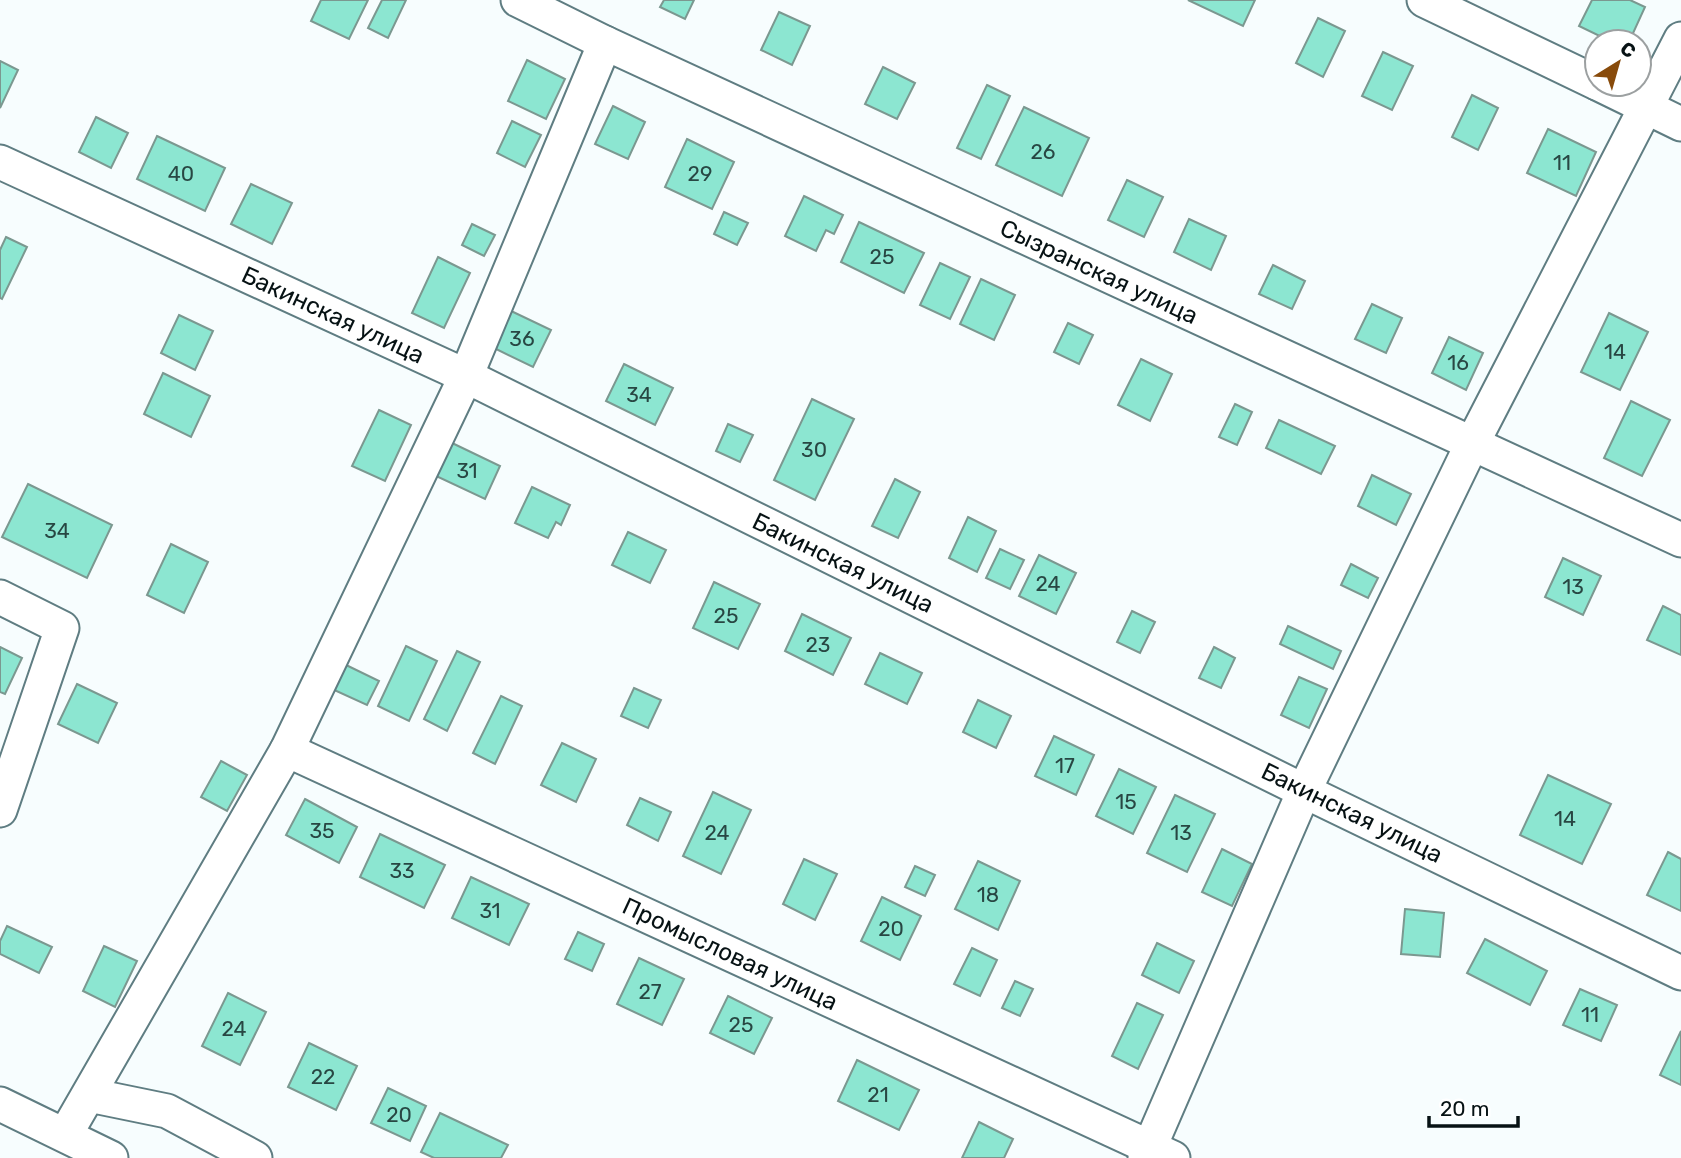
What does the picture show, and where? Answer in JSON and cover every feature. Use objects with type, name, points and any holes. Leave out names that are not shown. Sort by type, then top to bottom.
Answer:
[{"type":"street","name":"Сызранская улица","points":[[518,0],[605,43],[1681,540]]},
{"type":"street","points":[[1424,0],[1583,77]]},
{"type":"street","points":[[1156,1154],[1304,791],[1472,444],[1681,39]]},
{"type":"street","points":[[65,1135],[287,750],[466,376],[605,43]]},
{"type":"street","points":[[1627,98],[1681,124]]},
{"type":"street","name":"Бакинская улица","points":[[0,162],[466,376],[1304,791],[1681,974]]},
{"type":"street","points":[[0,597],[62,628],[0,810]]},
{"type":"street","name":"Промысловая улица","points":[[287,750],[1156,1154]]},
{"type":"street","points":[[89,1095],[167,1111],[255,1158]]},
{"type":"street","points":[[0,1104],[111,1158]]},
{"type":"building","points":[[321,0],[368,0],[349,39],[311,21]]},
{"type":"building","points":[[382,0],[406,0],[388,38],[368,28]]},
{"type":"building","points":[[664,0],[694,0],[685,19],[660,7]]},
{"type":"building","points":[[1188,0],[1255,0],[1243,26]]},
{"type":"building","points":[[1592,0],[1630,0],[1645,7],[1635,28],[1579,26]]},
{"type":"building","points":[[779,12],[810,26],[792,65],[761,50]]},
{"type":"building","points":[[1318,18],[1345,31],[1323,77],[1296,63]]},
{"type":"building","points":[[1383,52],[1413,66],[1392,110],[1362,96]]},
{"type":"building","points":[[527,60],[565,79],[546,119],[508,101]]},
{"type":"building","points":[[0,61],[18,70],[0,108]]},
{"type":"building","points":[[883,67],[915,83],[897,119],[865,104]]},
{"type":"building","points":[[987,85],[1010,96],[981,159],[957,148]]},
{"type":"building","points":[[1472,95],[1498,108],[1478,150],[1452,137]]},
{"type":"building","points":[[613,106],[645,122],[628,159],[595,144]]},
{"type":"building","points":[[1024,107],[1089,138],[1062,196],[996,165]]},
{"type":"building","points":[[96,117],[128,133],[111,168],[79,152]]},
{"type":"building","points":[[512,121],[541,135],[525,167],[497,153]]},
{"type":"building","points":[[1548,129],[1596,152],[1576,196],[1527,173]]},
{"type":"building","points":[[157,136],[225,168],[205,211],[137,179]]},
{"type":"building","points":[[687,139],[734,162],[712,209],[665,187]]},
{"type":"building","points":[[1127,180],[1163,197],[1144,237],[1108,220]]},
{"type":"building","points":[[251,184],[292,203],[272,244],[231,224]]},
{"type":"building","points":[[804,196],[843,215],[834,234],[826,230],[816,251],[785,236]]},
{"type":"building","points":[[724,212],[748,223],[737,245],[714,234]]},
{"type":"building","points":[[1189,219],[1226,236],[1211,270],[1174,252]]},
{"type":"building","points":[[859,222],[924,253],[904,293],[841,262]]},
{"type":"building","points":[[472,224],[495,235],[484,256],[462,245]]},
{"type":"building","points":[[6,237],[27,247],[2,299],[0,250]]},
{"type":"building","points":[[438,257],[470,273],[444,328],[412,313]]},
{"type":"building","points":[[940,263],[970,277],[950,319],[920,305]]},
{"type":"building","points":[[1273,265],[1305,281],[1292,309],[1259,294]]},
{"type":"building","points":[[981,279],[1015,295],[994,340],[960,324]]},
{"type":"building","points":[[1372,304],[1402,318],[1386,353],[1355,339]]},
{"type":"building","points":[[509,310],[551,330],[533,367],[492,347]]},
{"type":"building","points":[[1609,313],[1648,332],[1620,390],[1581,372]]},
{"type":"building","points":[[179,315],[213,331],[195,370],[161,353]]},
{"type":"building","points":[[1068,323],[1093,335],[1079,364],[1054,352]]},
{"type":"building","points":[[1449,337],[1483,353],[1466,390],[1432,373]]},
{"type":"building","points":[[1141,359],[1172,374],[1150,421],[1118,405]]},
{"type":"building","points":[[624,364],[673,388],[655,425],[606,401]]},
{"type":"building","points":[[163,373],[210,396],[191,437],[144,414]]},
{"type":"building","points":[[812,399],[854,419],[815,500],[774,480]]},
{"type":"building","points":[[1631,401],[1670,420],[1642,476],[1604,458]]},
{"type":"building","points":[[1235,404],[1252,412],[1237,445],[1219,437]]},
{"type":"building","points":[[379,410],[411,425],[385,481],[352,466]]},
{"type":"building","points":[[1279,420],[1335,446],[1321,474],[1266,448]]},
{"type":"building","points":[[728,424],[753,435],[740,462],[716,451]]},
{"type":"building","points":[[450,442],[500,466],[485,499],[434,475]]},
{"type":"building","points":[[1372,475],[1411,494],[1396,525],[1358,506]]},
{"type":"building","points":[[895,479],[920,492],[898,538],[872,526]]},
{"type":"building","points":[[28,484],[112,525],[87,578],[2,537]]},
{"type":"building","points":[[532,487],[570,505],[561,525],[556,522],[548,538],[515,523]]},
{"type":"building","points":[[968,517],[996,531],[977,572],[949,558]]},
{"type":"building","points":[[628,532],[666,550],[650,583],[612,565]]},
{"type":"building","points":[[171,544],[208,562],[184,613],[147,595]]},
{"type":"building","points":[[1000,549],[1024,560],[1010,589],[986,578]]},
{"type":"building","points":[[1039,555],[1076,573],[1056,614],[1019,596]]},
{"type":"building","points":[[1563,558],[1601,576],[1583,615],[1545,597]]},
{"type":"building","points":[[1351,564],[1378,578],[1368,598],[1341,585]]},
{"type":"building","points":[[714,582],[760,604],[738,649],[693,628]]},
{"type":"building","points":[[1663,606],[1681,615],[1681,655],[1647,640]]},
{"type":"building","points":[[1132,611],[1155,622],[1140,653],[1117,642]]},
{"type":"building","points":[[802,614],[851,638],[833,675],[785,651]]},
{"type":"building","points":[[1288,626],[1341,651],[1333,669],[1280,644]]},
{"type":"building","points":[[406,646],[437,661],[409,721],[378,706]]},
{"type":"building","points":[[0,647],[22,658],[5,694],[0,692]]},
{"type":"building","points":[[1214,647],[1235,658],[1221,688],[1199,678]]},
{"type":"building","points":[[457,651],[480,662],[447,731],[424,719]]},
{"type":"building","points":[[880,653],[922,673],[907,704],[865,684]]},
{"type":"building","points":[[344,664],[379,681],[367,705],[332,689]]},
{"type":"building","points":[[1299,677],[1327,689],[1309,728],[1281,715]]},
{"type":"building","points":[[77,684],[117,703],[98,743],[58,724]]},
{"type":"building","points":[[634,688],[661,700],[648,728],[621,716]]},
{"type":"building","points":[[501,696],[522,706],[495,764],[473,753]]},
{"type":"building","points":[[978,700],[1011,716],[996,748],[963,732]]},
{"type":"building","points":[[1054,736],[1094,755],[1076,795],[1035,776]]},
{"type":"building","points":[[562,743],[596,759],[576,802],[541,785]]},
{"type":"building","points":[[221,761],[247,775],[227,811],[201,797]]},
{"type":"building","points":[[1119,769],[1156,787],[1133,834],[1096,816]]},
{"type":"building","points":[[1548,775],[1611,804],[1582,864],[1520,835]]},
{"type":"building","points":[[713,792],[751,810],[721,874],[683,856]]},
{"type":"building","points":[[1175,795],[1215,814],[1187,872],[1147,853]]},
{"type":"building","points":[[640,798],[671,812],[658,841],[627,825]]},
{"type":"building","points":[[305,799],[357,827],[339,863],[286,835]]},
{"type":"building","points":[[380,834],[445,865],[424,908],[360,877]]},
{"type":"building","points":[[1222,849],[1252,864],[1232,906],[1202,892]]},
{"type":"building","points":[[1668,852],[1681,859],[1681,911],[1647,895]]},
{"type":"building","points":[[804,859],[837,874],[815,920],[783,904]]},
{"type":"building","points":[[978,861],[1020,881],[998,930],[955,909]]},
{"type":"building","points":[[915,866],[935,875],[925,896],[905,887]]},
{"type":"building","points":[[471,877],[529,904],[509,945],[452,918]]},
{"type":"building","points":[[882,897],[921,916],[900,960],[861,941]]},
{"type":"building","points":[[1405,909],[1444,913],[1440,957],[1401,954]]},
{"type":"building","points":[[7,926],[52,947],[39,973],[0,954],[0,941]]},
{"type":"building","points":[[578,932],[604,944],[592,971],[565,959]]},
{"type":"building","points":[[1485,939],[1547,971],[1530,1005],[1467,973]]},
{"type":"building","points":[[1157,943],[1194,961],[1179,993],[1142,975]]},
{"type":"building","points":[[104,946],[137,961],[115,1007],[83,991]]},
{"type":"building","points":[[972,948],[997,960],[980,996],[954,984]]},
{"type":"building","points":[[639,958],[684,979],[662,1025],[617,1004]]},
{"type":"building","points":[[1015,981],[1033,989],[1020,1016],[1002,1008]]},
{"type":"building","points":[[1580,989],[1617,1005],[1601,1041],[1563,1025]]},
{"type":"building","points":[[228,993],[266,1012],[240,1065],[202,1046]]},
{"type":"building","points":[[728,996],[772,1018],[754,1054],[710,1033]]},
{"type":"building","points":[[1137,1003],[1163,1015],[1138,1069],[1112,1056]]},
{"type":"building","points":[[1681,1031],[1681,1085],[1660,1075]]},
{"type":"building","points":[[309,1043],[357,1066],[336,1110],[288,1087]]},
{"type":"building","points":[[857,1060],[919,1090],[899,1130],[838,1101]]},
{"type":"building","points":[[388,1088],[426,1106],[410,1141],[371,1123]]},
{"type":"building","points":[[440,1113],[508,1145],[501,1158],[434,1158],[421,1152]]},
{"type":"building","points":[[979,1122],[1013,1139],[1004,1158],[962,1158]]}]
